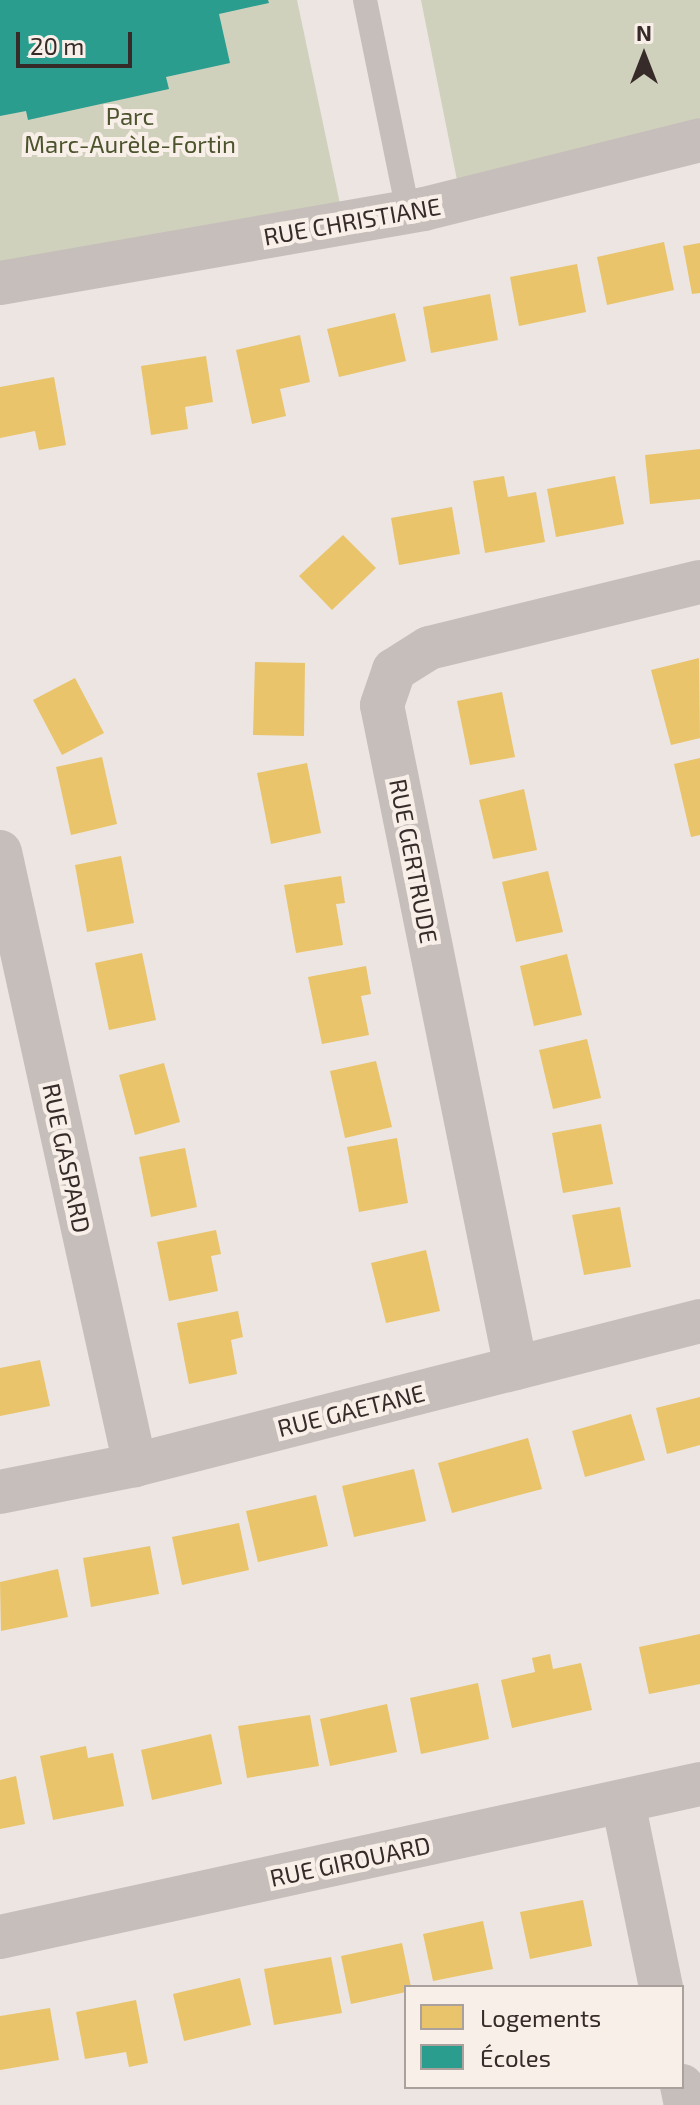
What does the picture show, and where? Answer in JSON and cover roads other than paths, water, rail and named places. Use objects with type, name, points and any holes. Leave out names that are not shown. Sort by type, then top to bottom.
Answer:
[{"type":"street","name":"RUE CHRISTIANE","points":[[0,283],[408,212],[700,140]]},
{"type":"street","name":"RUE GERTRUDE","points":[[516,1368],[382,705],[394,670],[429,648],[700,582]]},
{"type":"street","name":"RUE GASPARD","points":[[0,852],[135,1465]]},
{"type":"street","name":"RUE GAETANE","points":[[0,1492],[135,1465],[700,1321]]},
{"type":"street","name":"RUE GIROUARD","points":[[0,1937],[700,1784]]},
{"type":"street","points":[[623,1802],[661,1985]]},
{"type":"lane","points":[[365,0],[408,212]]},
{"type":"park label","name":"Parc Marc-Aurèle-Fortin","points":[[130,130]]}]
